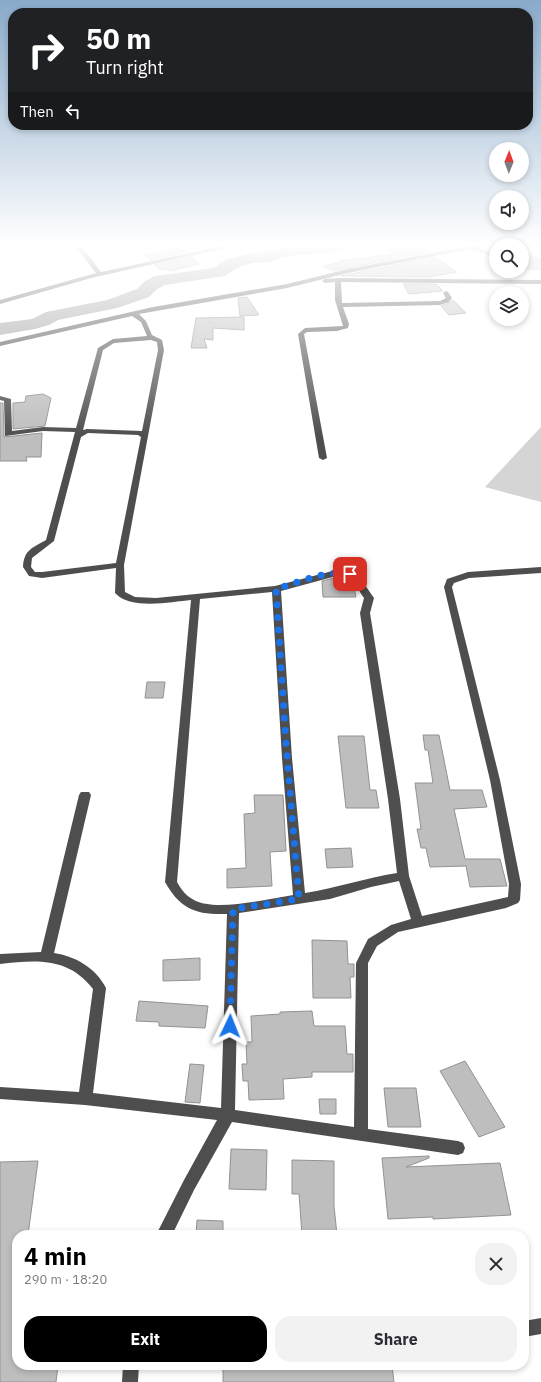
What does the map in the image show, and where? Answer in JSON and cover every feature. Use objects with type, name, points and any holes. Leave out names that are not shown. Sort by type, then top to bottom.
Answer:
[{"type":"street","points":[[0,344],[170,307]]},
{"type":"street","points":[[323,458],[301,334],[304,330],[344,328],[346,324],[341,307]]},
{"type":"street","points":[[134,314],[144,323],[146,331],[151,338]]},
{"type":"street","points":[[120,566],[50,575],[32,574],[27,567],[28,557],[34,550],[50,541],[65,480],[93,381],[100,349],[113,341],[151,338],[160,341],[161,350],[120,566],[120,593],[124,597],[143,600],[196,597],[276,589],[340,572],[350,574],[355,577],[369,598],[365,613],[394,799],[404,876],[418,922]]},
{"type":"street","points":[[0,398],[7,399],[10,421],[8,434],[54,428],[78,433],[87,431],[140,433],[145,437]]},
{"type":"street","points":[[361,1135],[362,963],[372,943],[395,928],[514,900],[515,884],[495,780],[448,587],[450,582],[468,575],[541,570]]},
{"type":"street","points":[[276,589],[286,750],[299,899]]},
{"type":"street","points":[[196,597],[171,882],[177,895],[186,902],[198,907],[214,910],[233,909],[330,894],[371,882],[404,876]]},
{"type":"street","points":[[46,958],[85,795]]},
{"type":"street","points":[[166,1230],[188,1185],[228,1115],[233,909]]},
{"type":"street","points":[[0,959],[28,956],[66,959],[93,977],[100,988],[85,1099]]},
{"type":"street","points":[[0,1093],[85,1099],[228,1115],[458,1148]]},
{"type":"street","points":[[529,1328],[541,1326]]},
{"type":"street","points":[[130,1370],[130,1382]]},
{"type":"shaded area","points":[[541,427],[541,502],[485,487]]},
{"type":"building","points":[[239,307],[254,307],[259,315],[240,316]]},
{"type":"building","points":[[442,307],[460,307],[466,313],[449,315]]},
{"type":"building","points":[[244,317],[244,330],[213,328],[213,340],[204,339],[207,348],[191,348],[196,318]]},
{"type":"building","points":[[43,394],[51,398],[45,426],[13,429],[13,403],[25,402],[26,396]]},
{"type":"building","points":[[0,403],[3,403],[4,437],[42,433],[41,457],[26,457],[27,461],[0,461]]},
{"type":"building","points":[[334,578],[345,578],[350,581],[353,584],[356,597],[323,597],[322,581]]},
{"type":"building","points":[[147,682],[165,682],[163,698],[145,698]]},
{"type":"building","points":[[423,735],[439,735],[450,790],[482,790],[487,807],[454,809],[465,859],[500,859],[507,886],[470,887],[466,866],[430,867],[426,848],[421,848],[417,829],[421,829],[415,783],[433,783],[428,750],[425,750]]},
{"type":"building","points":[[338,736],[364,736],[370,790],[376,790],[379,808],[346,808]]},
{"type":"building","points":[[254,795],[283,795],[286,851],[270,852],[272,886],[227,888],[227,869],[246,868],[244,814],[255,813]]},
{"type":"building","points":[[351,848],[353,867],[327,868],[325,849]]},
{"type":"building","points":[[312,940],[347,941],[348,964],[354,964],[354,977],[350,977],[351,998],[313,998]]},
{"type":"building","points":[[200,958],[200,980],[163,981],[163,960]]},
{"type":"building","points":[[139,1001],[208,1006],[205,1028],[159,1026],[159,1022],[136,1021]]},
{"type":"building","points":[[312,1011],[314,1026],[345,1026],[347,1054],[353,1054],[353,1072],[312,1072],[312,1077],[283,1079],[284,1099],[249,1100],[248,1081],[243,1081],[242,1064],[247,1064],[246,1042],[252,1042],[251,1016],[280,1014],[280,1012]]},
{"type":"building","points":[[465,1061],[505,1127],[479,1137],[440,1071]]},
{"type":"building","points":[[190,1064],[204,1065],[200,1103],[185,1102]]},
{"type":"building","points":[[384,1088],[416,1088],[421,1127],[388,1127]]},
{"type":"building","points":[[319,1099],[336,1099],[336,1114],[320,1114]]},
{"type":"building","points":[[231,1149],[267,1150],[266,1190],[229,1189]]},
{"type":"building","points":[[429,1156],[429,1158],[406,1167],[500,1163],[511,1215],[433,1219],[433,1217],[388,1219],[382,1158]]},
{"type":"building","points":[[292,1160],[334,1161],[334,1206],[336,1230],[302,1230],[299,1194],[292,1194]]},
{"type":"building","points":[[38,1161],[29,1230],[12,1230],[12,1370],[57,1370],[56,1382],[0,1382],[0,1162]]},
{"type":"building","points":[[197,1220],[223,1221],[223,1230],[196,1230]]},
{"type":"building","points":[[223,1370],[393,1370],[394,1382],[223,1382]]},
{"type":"waterway","points":[[0,329],[35,324],[52,316],[94,307]]},
{"type":"route","points":[[230,1026],[233,909],[299,899],[277,626],[276,589],[329,574],[340,572],[350,574]]}]
